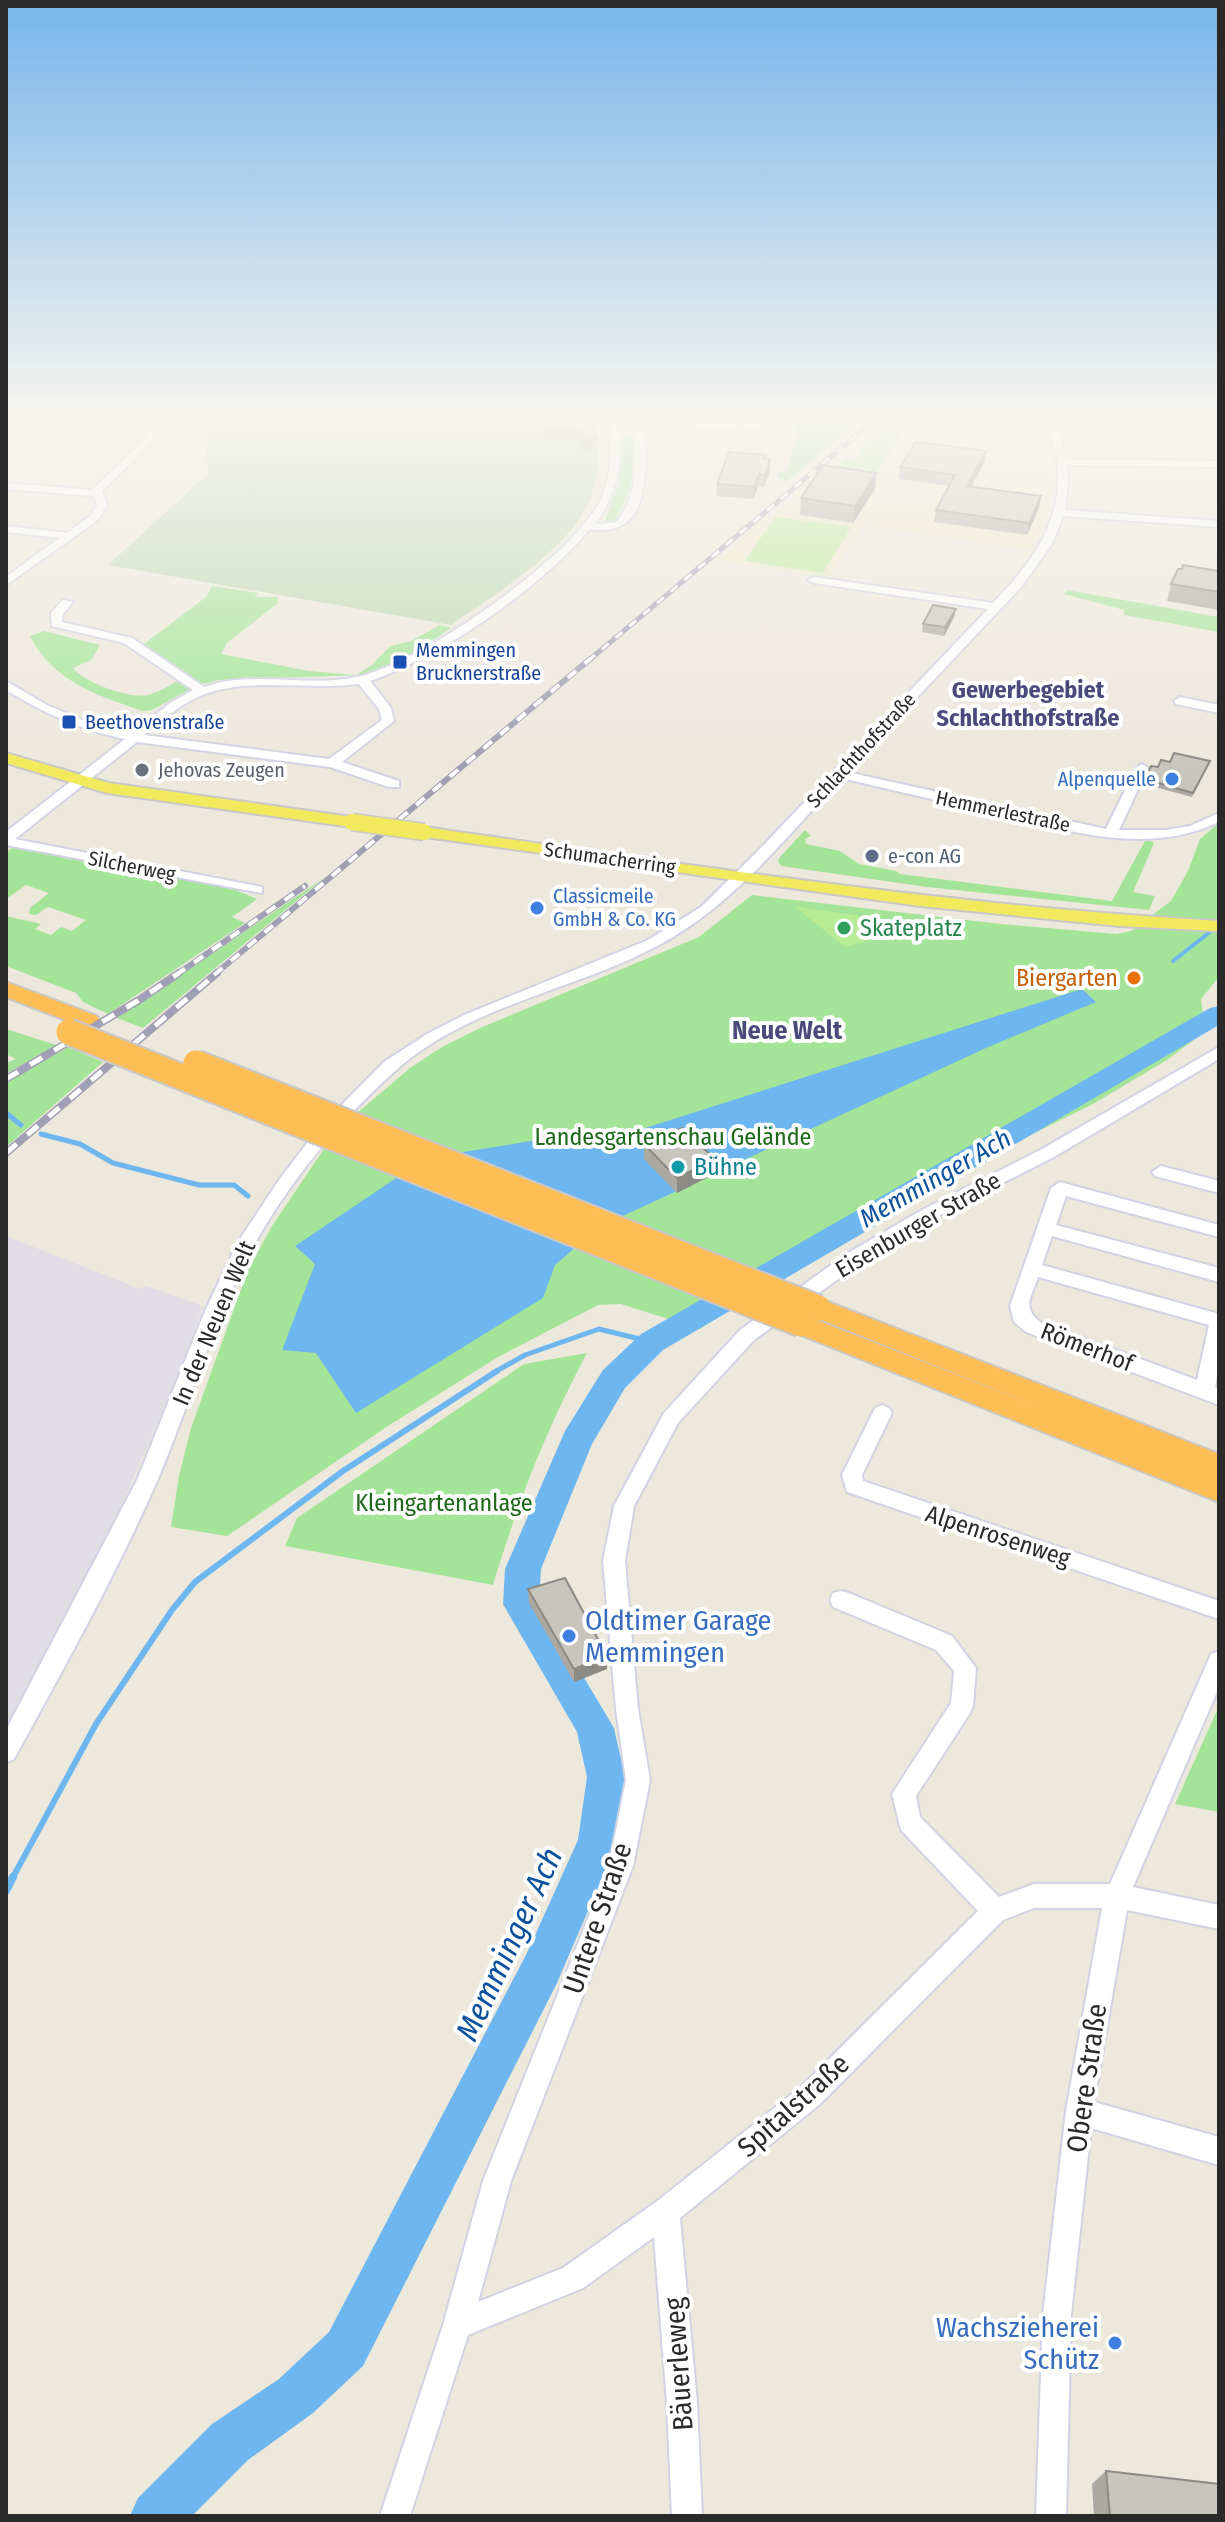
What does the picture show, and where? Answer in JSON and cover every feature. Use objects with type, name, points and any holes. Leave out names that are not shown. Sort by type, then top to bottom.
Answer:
[{"type":"highway","points":[[6,989],[79,1026],[810,1316],[1219,1490]]},
{"type":"highway","points":[[6,1007],[79,1026]]},
{"type":"highway","points":[[810,1316],[1219,1466]]},
{"type":"main road","name":"Schumacherring","points":[[6,758],[78,782],[158,796],[741,877],[1022,912],[1219,926]]},
{"type":"street","points":[[30,532],[69,536]]},
{"type":"street","points":[[6,582],[75,532]]},
{"type":"street","points":[[6,840],[183,700],[202,691],[245,684],[334,684],[362,680],[403,667],[435,648],[556,558],[582,532]]},
{"type":"street","name":"Schlachthofstraße","points":[[741,877],[995,607],[1045,548],[1052,532]]},
{"type":"street","points":[[814,580],[995,607]]},
{"type":"street","points":[[67,602],[57,613],[56,624],[128,640],[202,691]]},
{"type":"street","points":[[332,763],[388,721],[385,708],[362,680]]},
{"type":"street","points":[[6,685],[60,714],[135,737],[332,763],[394,784]]},
{"type":"street","points":[[1180,701],[1219,709]]},
{"type":"street","points":[[1110,834],[1142,768]]},
{"type":"street","name":"Hemmerlestraße","points":[[839,774],[1110,834],[1168,833],[1191,829],[1219,817]]},
{"type":"street","name":"Silcherweg","points":[[6,840],[257,890]]},
{"type":"street","name":"In der Neuen Welt","points":[[6,1752],[147,1480],[214,1311],[247,1242],[323,1134],[390,1066],[433,1037],[469,1018],[653,943],[689,923],[741,877]]},
{"type":"street","name":"Eisenburger Straße","points":[[747,1335],[890,1236],[1048,1153],[1219,1052]]},
{"type":"street","points":[[1161,1172],[1219,1187]]},
{"type":"street","name":"Römerhof","points":[[1030,1268],[1219,1322],[1211,1394],[1025,1323],[1019,1306],[1030,1268],[1060,1188],[1219,1231]]},
{"type":"street","points":[[1045,1228],[1219,1275]]},
{"type":"street","name":"Untere Straße","points":[[395,2516],[457,2325],[497,2181],[621,1866],[638,1780],[627,1709],[614,1561],[624,1506],[671,1418],[747,1335]]},
{"type":"street","name":"Alpenrosenweg","points":[[882,1413],[852,1475],[854,1486],[1219,1610]]},
{"type":"street","points":[[841,1600],[944,1643],[965,1668],[962,1706],[904,1794],[909,1822],[995,1911]]},
{"type":"street","name":"Obere Straße","points":[[1051,2516],[1057,2315],[1079,2111],[1117,1896],[1219,1661]]},
{"type":"street","name":"Spitalstraße","points":[[457,2325],[573,2278],[666,2212],[811,2095],[995,1911],[1034,1896],[1117,1896],[1219,1917]]},
{"type":"street","points":[[1079,2111],[1219,2151]]},
{"type":"street","name":"Bäuerleweg","points":[[666,2212],[682,2403],[687,2516]]},
{"type":"shaded area","points":[[753,532],[859,532],[829,577],[719,560]]},
{"type":"shaded area","points":[[908,532],[1039,532],[1030,550]]},
{"type":"shaded area","points":[[6,1236],[130,1285],[142,1289],[146,1286],[203,1306],[183,1364],[125,1497],[80,1591],[6,1727]]},
{"type":"green space","points":[[145,532],[569,532],[526,572],[451,625],[108,565]]},
{"type":"green space","points":[[765,532],[848,532],[823,573],[745,561]]},
{"type":"green space","points":[[212,586],[258,593],[255,597],[278,597],[278,603],[227,643],[221,654],[309,671],[356,675],[372,665],[390,646],[411,641],[440,625],[451,628],[407,657],[361,675],[220,680],[197,685],[152,710],[143,711],[93,693],[64,676],[39,652],[30,636],[44,631],[100,645],[91,660],[73,668],[108,689],[130,695],[148,695],[169,686],[187,673],[144,644],[206,597]]},
{"type":"green space","points":[[1067,590],[1219,617],[1219,632],[1124,615],[1124,610],[1064,594]]},
{"type":"green space","name":"Landesgartenschau Gelände","points":[[1219,823],[1219,977],[1201,999],[1203,1016],[1199,1036],[1167,1060],[1093,1104],[839,1230],[789,1269],[700,1329],[621,1304],[598,1305],[498,1357],[388,1426],[227,1536],[171,1527],[191,1428],[248,1270],[272,1226],[336,1131],[410,1068],[480,1028],[699,937],[752,895],[1001,924],[1116,934],[1131,931],[1171,901],[1188,871],[1200,839]]},
{"type":"green space","points":[[805,830],[811,836],[805,839],[806,844],[840,851],[859,864],[900,874],[1112,901],[1145,841],[1149,840],[1154,843],[1133,892],[1155,896],[1149,910],[927,887],[781,866],[778,861],[780,857]]},
{"type":"green space","points":[[14,847],[231,888],[257,899],[232,917],[245,923],[108,1014],[83,1002],[76,993],[6,966],[6,916],[41,924],[35,929],[51,935],[61,927],[72,931],[86,920],[48,907],[36,915],[29,914],[30,908],[49,893],[26,885],[6,899],[6,852]]},
{"type":"green space","points":[[324,878],[143,1028],[117,1018]]},
{"type":"green space","name":"Skateplatz","points":[[794,906],[865,917],[868,940],[845,947]]},
{"type":"green space","points":[[6,1029],[56,1045],[6,1074],[6,1063],[16,1059],[6,1054]]},
{"type":"green space","points":[[68,1047],[103,1062],[6,1147],[6,1083]]},
{"type":"green space","name":"Kleingartenanlage","points":[[587,1353],[534,1466],[493,1585],[285,1546],[297,1518],[524,1364]]},
{"type":"green space","points":[[1219,1706],[1219,1812],[1175,1804]]},
{"type":"water","points":[[1082,989],[1096,1002],[986,1048],[599,1227],[555,1265],[543,1298],[356,1413],[316,1353],[282,1350],[315,1264],[295,1246],[426,1158],[587,1132],[620,1136]]},
{"type":"building","points":[[1183,565],[1219,571],[1219,592],[1171,584]]},
{"type":"building","points":[[933,605],[956,609],[945,627],[923,624]]},
{"type":"building","name":"Alpenquelle","points":[[1174,753],[1210,761],[1193,793],[1145,779],[1151,766],[1158,767],[1161,760],[1170,762]]},
{"type":"building","points":[[682,1128],[715,1159],[677,1178],[644,1144]]},
{"type":"building","name":"Oldtimer Garage Memmingen","points":[[565,1578],[607,1656],[574,1669],[528,1589]]},
{"type":"building","points":[[1106,2471],[1219,2484],[1219,2516],[1110,2516]]},
{"type":"waterway","points":[[1173,961],[1219,925]]},
{"type":"waterway","name":"Memminger Ach","points":[[156,2516],[230,2442],[296,2396],[346,2349],[542,1968],[598,1841],[606,1777],[595,1728],[521,1604],[523,1569],[577,1440],[614,1379],[652,1342],[1219,1014]]},
{"type":"waterway","points":[[6,1113],[21,1125]]},
{"type":"waterway","points":[[41,1134],[80,1144],[113,1163],[199,1185],[234,1185],[248,1196]]},
{"type":"waterway","name":"Memminger Ach","points":[[493,1373],[525,1355],[599,1329],[652,1342]]},
{"type":"waterway","name":"Memminger Ach","points":[[12,1879],[96,1724],[172,1610],[195,1582],[343,1471],[497,1371]]},
{"type":"waterway","name":"Memminger Ach","points":[[6,1891],[12,1879]]},
{"type":"railway","points":[[588,661],[742,532]]},
{"type":"railway","points":[[214,975],[590,659]]},
{"type":"railway","points":[[176,975],[305,886]]},
{"type":"railway","points":[[6,1079],[179,973]]},
{"type":"railway","points":[[6,1153],[217,973]]},
{"type":"place","name":"Memmingen Brucknerstraße","points":[[400,662]]},
{"type":"place","name":"Beethovenstraße","points":[[69,722]]},
{"type":"place","name":"Jehovas Zeugen","points":[[142,770]]},
{"type":"place","name":"Alpenquelle","points":[[1172,779]]},
{"type":"place","name":"e-con AG","points":[[872,856]]},
{"type":"place","name":"Classicmeile GmbH & Co. KG","points":[[537,908]]},
{"type":"place","name":"Skateplatz","points":[[844,928]]},
{"type":"place","name":"Biergarten","points":[[1134,978]]},
{"type":"place","name":"Bühne","points":[[678,1167]]},
{"type":"place","name":"Oldtimer Garage Memmingen","points":[[569,1636]]},
{"type":"place","name":"Wachszieherei Schütz","points":[[1115,2343]]},
{"type":"district","name":"Gewerbegebiet Schlachthofstraße","points":[[1028,704]]},
{"type":"district","name":"Neue Welt","points":[[787,1030]]}]
